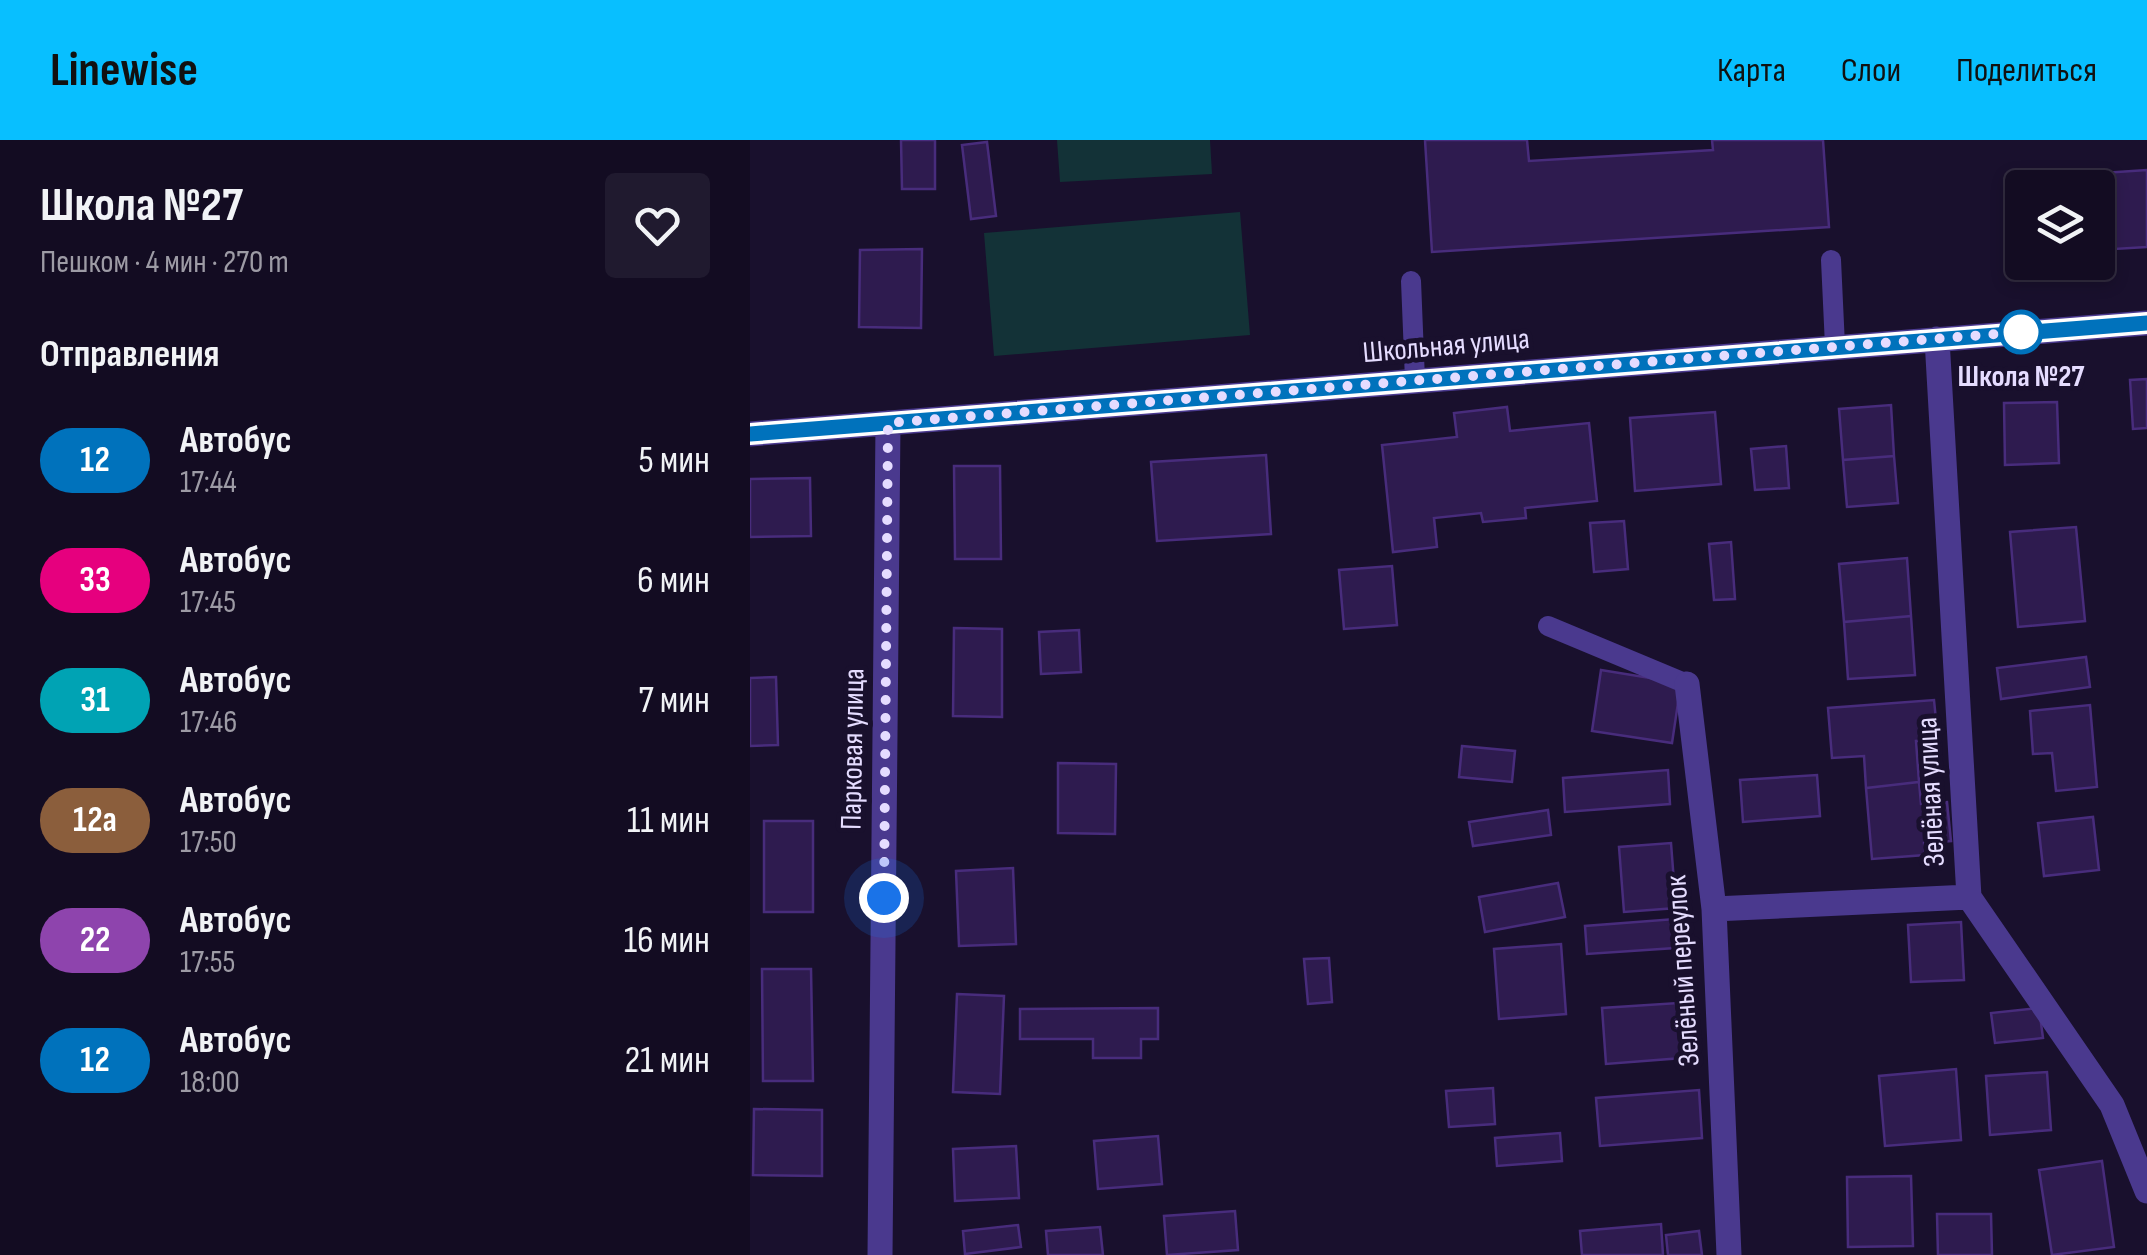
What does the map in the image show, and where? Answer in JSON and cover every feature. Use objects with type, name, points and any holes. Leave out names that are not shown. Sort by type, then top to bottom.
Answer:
[{"type":"street","name":"Школьная улица","points":[[750,434],[2147,323]]},
{"type":"street","name":"Зелёная улица","points":[[1937,339],[1969,897],[2112,1104],[2147,1191]]},
{"type":"street","name":"Парковая улица","points":[[880,1255],[888,423]]},
{"type":"street","name":"Зелёный переулок","points":[[1687,684],[1714,908],[1729,1255]]},
{"type":"street","points":[[1714,908],[1969,897]]},
{"type":"lane","points":[[1832,260],[1835,346]]},
{"type":"lane","points":[[1410,281],[1416,380]]},
{"type":"lane","points":[[1548,626],[1687,684]]},
{"type":"green space","points":[[1057,140],[1210,140],[1212,174],[1060,182]]},
{"type":"green space","points":[[1240,212],[1250,335],[994,356],[984,233]]},
{"type":"building","points":[[901,140],[935,140],[935,189],[902,189]]},
{"type":"building","points":[[1425,140],[1527,140],[1529,161],[1713,150],[1712,140],[1823,140],[1829,227],[1432,252]]},
{"type":"building","points":[[987,142],[996,216],[971,219],[962,145]]},
{"type":"building","points":[[2147,170],[2147,247],[2115,249],[2115,172]]},
{"type":"building","points":[[922,249],[921,328],[859,327],[860,250]]},
{"type":"building","points":[[2147,379],[2147,428],[2133,429],[2130,380]]},
{"type":"building","points":[[2057,402],[2059,463],[2005,465],[2004,403]]},
{"type":"building","points":[[1891,405],[1894,456],[1843,460],[1839,409]]},
{"type":"building","points":[[1507,407],[1510,431],[1589,423],[1597,501],[1525,508],[1526,518],[1483,522],[1481,513],[1434,518],[1437,547],[1393,552],[1382,445],[1457,437],[1454,413]]},
{"type":"building","points":[[1715,412],[1721,484],[1635,491],[1630,418]]},
{"type":"building","points":[[1786,446],[1789,488],[1755,490],[1751,449]]},
{"type":"building","points":[[1266,455],[1271,534],[1157,541],[1151,462]]},
{"type":"building","points":[[1894,456],[1898,503],[1847,507],[1843,460]]},
{"type":"building","points":[[954,466],[1000,466],[1001,559],[955,559]]},
{"type":"building","points":[[810,478],[811,536],[750,537],[750,479]]},
{"type":"building","points":[[1624,521],[1628,569],[1594,572],[1590,523]]},
{"type":"building","points":[[2076,527],[2085,621],[2018,627],[2010,532]]},
{"type":"building","points":[[1731,542],[1735,599],[1714,600],[1709,544]]},
{"type":"building","points":[[1907,558],[1911,616],[1844,622],[1839,564]]},
{"type":"building","points":[[1392,566],[1397,625],[1344,629],[1339,570]]},
{"type":"building","points":[[1911,616],[1915,675],[1848,679],[1844,622]]},
{"type":"building","points":[[954,628],[1002,629],[1002,717],[953,716]]},
{"type":"building","points":[[1079,630],[1081,672],[1041,674],[1039,632]]},
{"type":"building","points":[[2086,657],[2090,687],[2001,699],[1997,668]]},
{"type":"building","points":[[1601,670],[1681,683],[1672,743],[1592,731]]},
{"type":"building","points":[[776,677],[778,745],[750,746],[750,678]]},
{"type":"building","points":[[1934,700],[1938,740],[1916,741],[1919,782],[1866,788],[1864,756],[1832,758],[1828,708]]},
{"type":"building","points":[[2090,705],[2097,787],[2056,791],[2052,753],[2033,754],[2030,711]]},
{"type":"building","points":[[1462,746],[1515,751],[1512,782],[1459,777]]},
{"type":"building","points":[[1058,763],[1116,764],[1115,834],[1058,833]]},
{"type":"building","points":[[1668,770],[1670,804],[1565,812],[1563,778]]},
{"type":"building","points":[[1817,775],[1820,816],[1743,822],[1740,780]]},
{"type":"building","points":[[1919,782],[1921,804],[1947,802],[1951,841],[1924,843],[1925,855],[1872,859],[1866,788]]},
{"type":"building","points":[[1548,810],[1551,835],[1473,846],[1469,822]]},
{"type":"building","points":[[2093,817],[2099,870],[2044,876],[2038,823]]},
{"type":"building","points":[[764,821],[813,821],[813,912],[764,912]]},
{"type":"building","points":[[1671,843],[1676,908],[1624,912],[1619,847]]},
{"type":"building","points":[[1013,868],[1016,944],[959,946],[956,871]]},
{"type":"building","points":[[1558,883],[1565,917],[1485,932],[1479,897]]},
{"type":"building","points":[[1688,918],[1690,947],[1587,954],[1585,926]]},
{"type":"building","points":[[1961,922],[1964,980],[1911,982],[1908,925]]},
{"type":"building","points":[[1561,944],[1566,1014],[1499,1019],[1494,949]]},
{"type":"building","points":[[1329,958],[1332,1002],[1308,1004],[1304,959]]},
{"type":"building","points":[[762,969],[811,969],[813,1081],[763,1081]]},
{"type":"building","points":[[957,994],[1004,996],[1000,1094],[953,1092]]},
{"type":"building","points":[[1678,1003],[1682,1058],[1606,1064],[1602,1008]]},
{"type":"building","points":[[1158,1008],[1158,1039],[1141,1039],[1141,1058],[1093,1058],[1093,1039],[1020,1039],[1020,1009]]},
{"type":"building","points":[[2039,1008],[2043,1038],[1995,1043],[1991,1013]]},
{"type":"building","points":[[1956,1069],[1961,1140],[1885,1146],[1879,1076]]},
{"type":"building","points":[[2047,1072],[2051,1130],[1990,1135],[1986,1076]]},
{"type":"building","points":[[1493,1088],[1495,1124],[1449,1127],[1446,1091]]},
{"type":"building","points":[[1699,1090],[1702,1138],[1600,1146],[1596,1098]]},
{"type":"building","points":[[754,1109],[822,1110],[822,1176],[753,1175]]},
{"type":"building","points":[[1560,1133],[1562,1161],[1497,1166],[1495,1138]]},
{"type":"building","points":[[1158,1136],[1162,1184],[1098,1189],[1094,1141]]},
{"type":"building","points":[[1016,1146],[1019,1198],[955,1201],[953,1149]]},
{"type":"building","points":[[2102,1161],[2114,1247],[2052,1255],[2039,1170]]},
{"type":"building","points":[[1911,1176],[1913,1246],[1848,1247],[1847,1177]]},
{"type":"building","points":[[1235,1211],[1238,1250],[1167,1255],[1164,1216]]},
{"type":"building","points":[[1937,1214],[1991,1214],[1992,1255],[1938,1255]]},
{"type":"building","points":[[1661,1224],[1663,1255],[1582,1255],[1580,1231]]},
{"type":"building","points":[[1018,1225],[1021,1247],[965,1254],[963,1231]]},
{"type":"building","points":[[1100,1227],[1103,1255],[1048,1255],[1046,1231]]},
{"type":"building","points":[[1699,1231],[1702,1255],[1668,1255],[1666,1235]]},
{"type":"bus line","name":"12","points":[[750,434],[2147,323]]},
{"type":"place","name":"Школа №27","points":[[2021,332]]},
{"type":"route","points":[[884,898],[888,423],[2021,332]]}]
